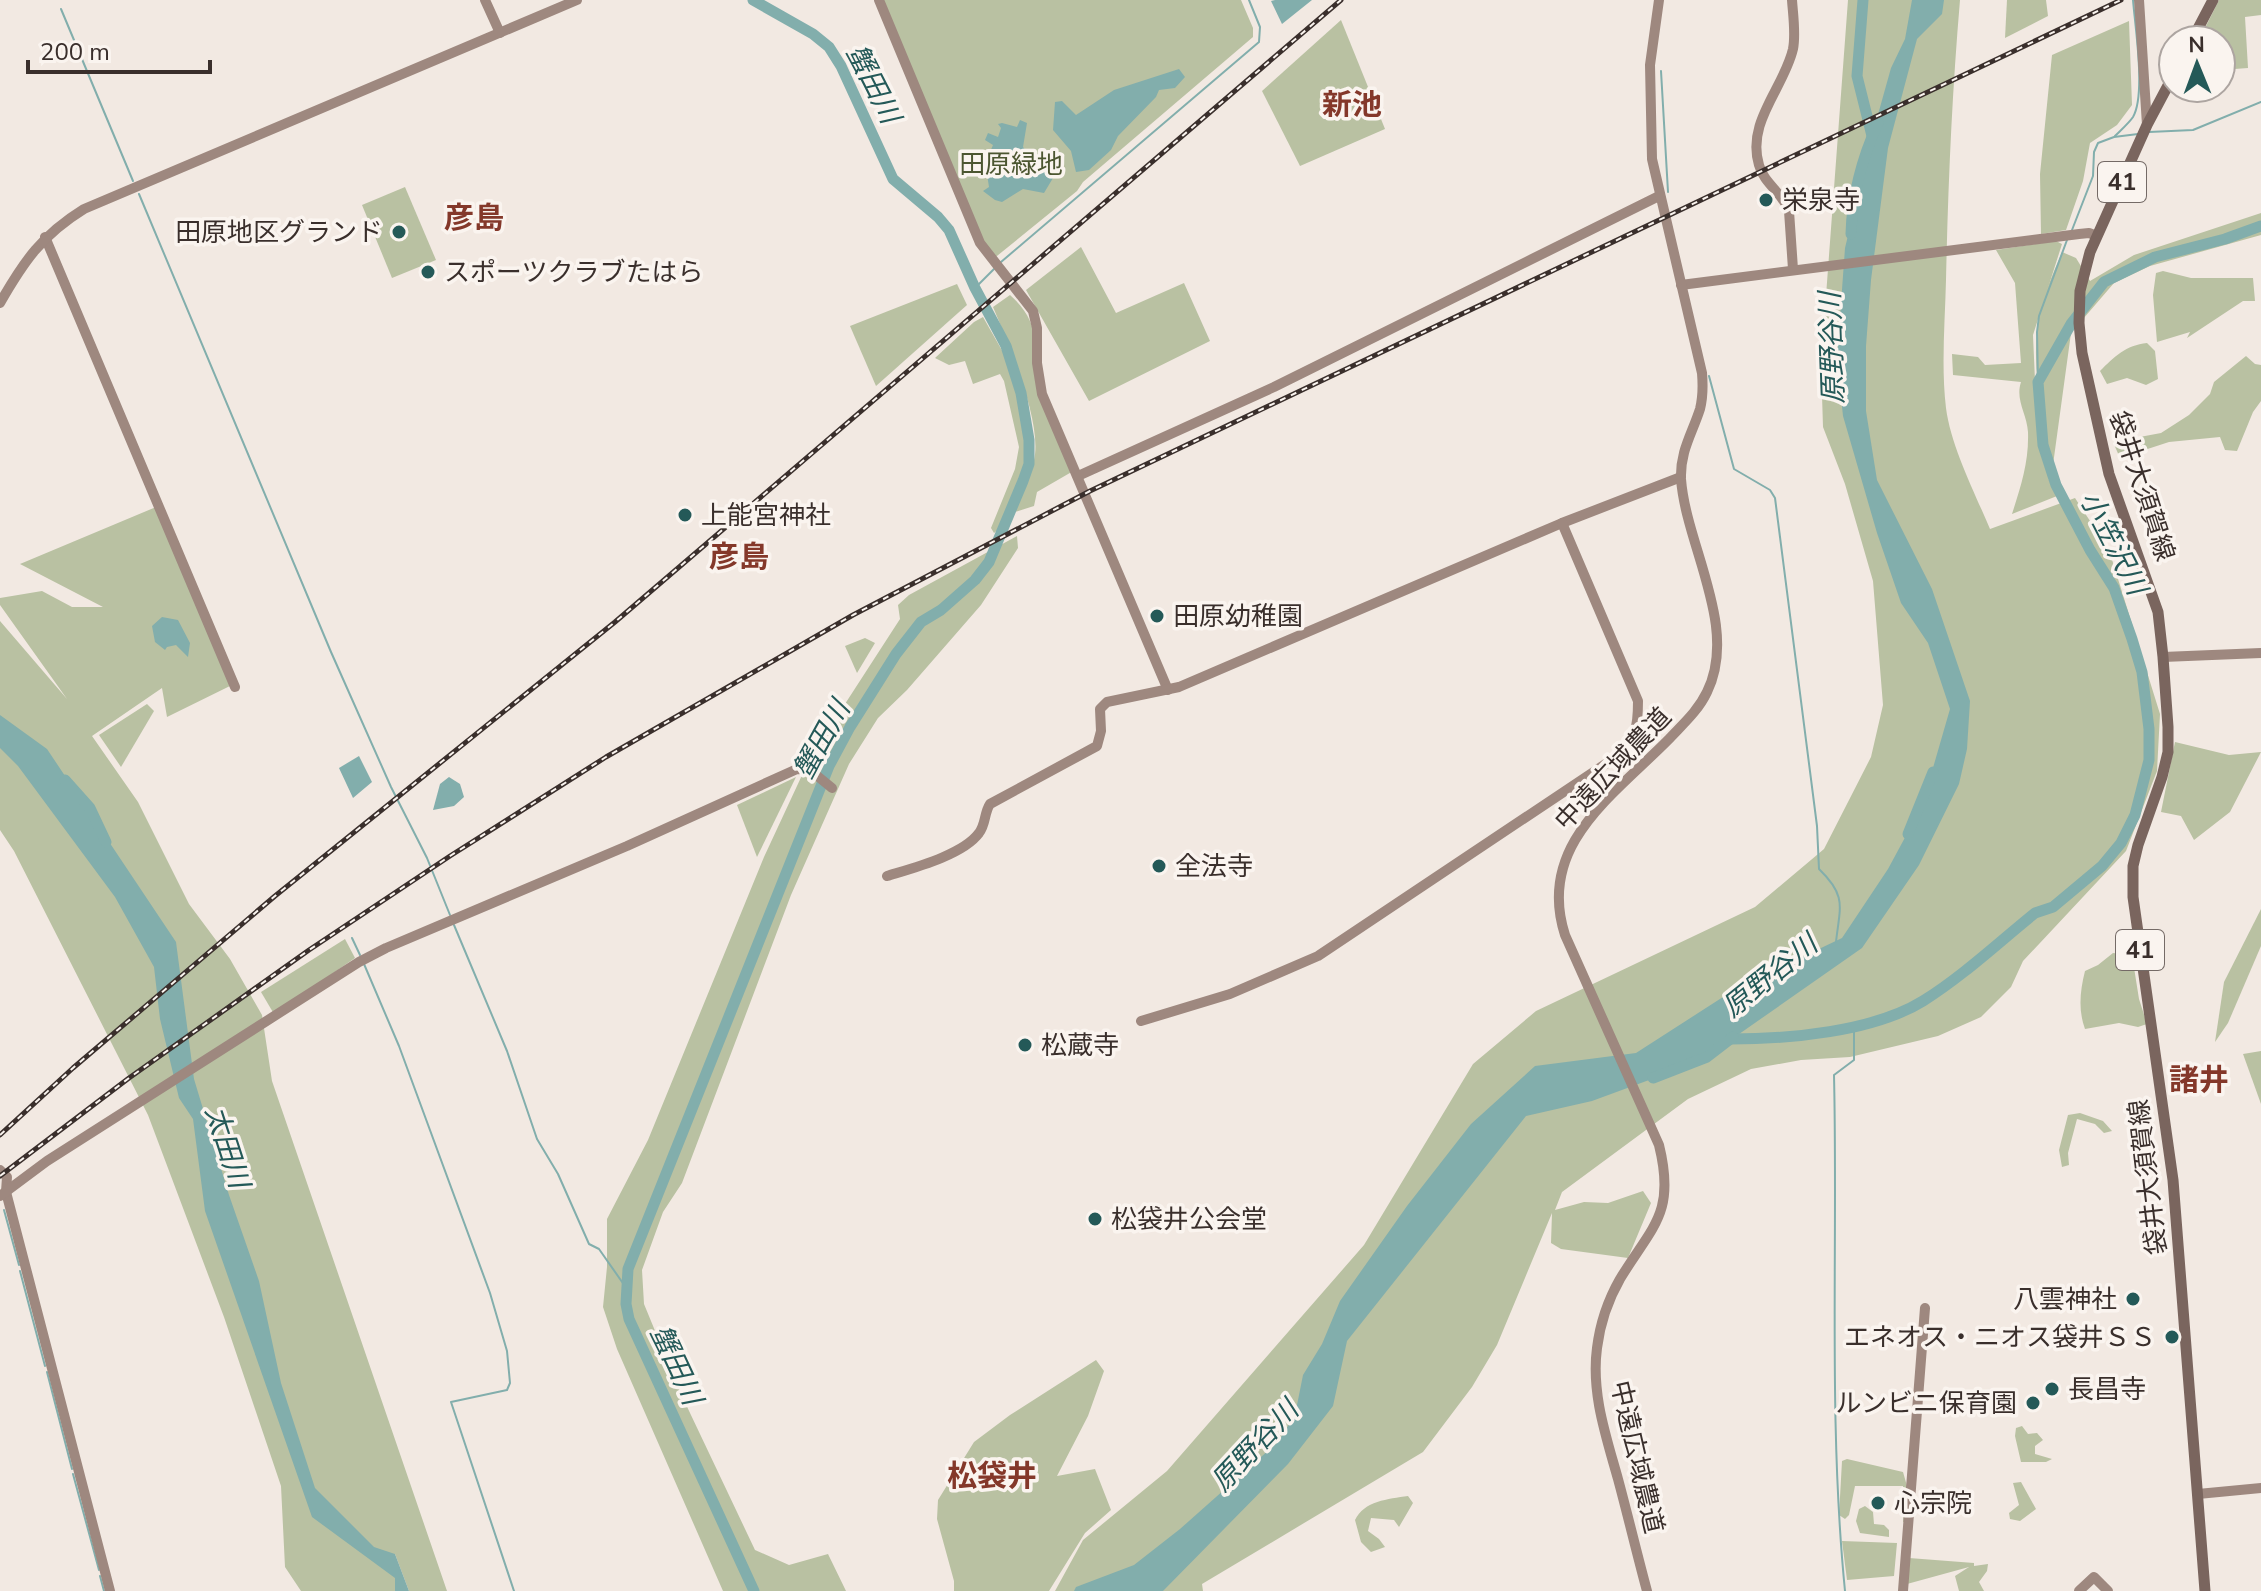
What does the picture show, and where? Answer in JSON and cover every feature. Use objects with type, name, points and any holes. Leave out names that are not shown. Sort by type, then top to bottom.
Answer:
[{"type":"main road","points":[[2200,24],[2213,0]]},
{"type":"main road","name":"袋井大須賀線","points":[[2158,104],[2090,252],[2080,291],[2079,323],[2088,382],[2109,474],[2155,602],[2163,657],[2168,752],[2138,845],[2133,866],[2133,897],[2173,1180],[2205,1591]]},
{"type":"street","points":[[485,0],[500,33]]},
{"type":"street","points":[[0,303],[18,271],[45,237],[84,209],[577,0]]},
{"type":"street","points":[[879,0],[972,225],[992,260],[1033,311],[1042,394],[1168,690]]},
{"type":"street","name":"中遠広域農道","points":[[1647,1591],[1600,1415],[1595,1374],[1604,1314],[1621,1278],[1654,1228],[1662,1204],[1664,1173],[1659,1145],[1560,920],[1559,884],[1567,851],[1581,827],[1697,709],[1709,689],[1718,643],[1681,477],[1683,453],[1700,409],[1703,386],[1700,359],[1652,159],[1650,65],[1659,0]]},
{"type":"street","points":[[1792,0],[1792,52],[1762,116],[1757,162],[1763,178],[1786,203],[1789,211],[1793,269]]},
{"type":"street","points":[[2139,0],[2147,125]]},
{"type":"street","points":[[2145,80],[2149,89],[2157,94]]},
{"type":"street","points":[[1078,476],[1274,387],[1659,196]]},
{"type":"street","points":[[1681,285],[1951,249],[2089,233],[2097,236]]},
{"type":"street","points":[[45,237],[235,687]]},
{"type":"street","points":[[887,876],[930,862],[968,843],[979,834],[990,804],[1097,746],[1103,704],[1127,696],[1168,690],[1472,564],[1562,523],[1681,477]]},
{"type":"street","points":[[1141,1021],[1230,994],[1318,956],[1616,757],[1633,741],[1638,701],[1562,523]]},
{"type":"street","points":[[2163,657],[2261,653]]},
{"type":"street","points":[[3,1194],[47,1161],[359,962],[386,948],[627,846],[797,769],[810,770],[832,788]]},
{"type":"street","points":[[25,1179],[3,1174],[3,1194],[110,1591]]},
{"type":"street","points":[[1903,1591],[1925,1308]]},
{"type":"street","points":[[2198,1494],[2261,1488]]},
{"type":"street","points":[[2079,1591],[2094,1577],[2108,1591]]},
{"type":"green space","name":"田原緑地","points":[[879,0],[1241,0],[1253,28],[1253,37],[1083,182],[1077,191],[992,260]]},
{"type":"green space","points":[[1848,0],[1960,0],[1951,140],[1944,344],[1946,408],[1964,470],[1990,529],[2075,498],[2109,550],[2160,714],[2157,771],[2126,851],[2023,961],[2011,987],[1981,1017],[1938,1036],[1850,1057],[1801,1060],[1751,1069],[1688,1099],[1562,1192],[1555,1210],[1584,1202],[1608,1203],[1643,1191],[1651,1203],[1628,1258],[1561,1249],[1551,1243],[1552,1213],[1497,1345],[1472,1387],[1423,1452],[1202,1584],[1203,1591],[1055,1591],[1083,1540],[1167,1471],[1364,1245],[1473,1064],[1536,1011],[1755,907],[1824,849],[1871,757],[1883,705],[1873,581],[1845,484],[1823,427],[1821,363]]},
{"type":"green space","points":[[2007,0],[2046,0],[2048,16],[2005,38]]},
{"type":"green space","points":[[2219,0],[2261,0],[2261,15],[2245,17],[2248,68],[2237,69],[2237,24],[2207,24]]},
{"type":"green space","points":[[1341,20],[1385,129],[1300,166],[1262,91]]},
{"type":"green space","points":[[2129,21],[2132,105],[2117,125],[2090,143],[2083,181],[2066,230],[2041,234],[2040,174],[2052,55]]},
{"type":"green space","name":"田原地区グランド","points":[[405,187],[436,260],[392,278],[362,205]]},
{"type":"green space","points":[[2261,213],[2261,235],[2150,266],[2114,283],[2071,333],[2052,472],[2039,395],[2036,355],[2043,300],[2062,252],[2076,258],[2090,281],[2134,255]]},
{"type":"green space","points":[[2056,241],[2062,244],[2033,335],[2037,427],[2049,480],[2057,496],[2012,514],[2024,474],[2028,443],[2019,395],[2021,382],[1953,375],[1952,354],[1978,357],[1985,365],[2021,363],[2015,283],[1996,250]]},
{"type":"green space","points":[[1081,247],[1116,313],[1184,283],[1210,341],[1089,401],[1026,290]]},
{"type":"green space","points":[[2163,271],[2191,278],[2253,278],[2255,301],[2243,301],[2187,338],[2190,332],[2157,342],[2153,295],[2156,273]]},
{"type":"green space","points":[[957,284],[967,305],[876,386],[850,326]]},
{"type":"green space","points":[[1010,295],[1028,316],[1035,338],[1043,397],[1075,470],[1037,492],[1034,506],[1015,512],[1034,460],[1035,444],[1029,405],[993,307]]},
{"type":"green space","points":[[983,317],[1008,361],[1024,425],[1026,453],[1024,468],[1012,499],[999,529],[994,533],[991,528],[1015,469],[1019,447],[1004,381],[1000,374],[973,384],[965,361],[949,365],[935,358]]},
{"type":"green space","points":[[2147,343],[2155,351],[2158,379],[2146,385],[2127,378],[2107,384],[2100,371],[2127,349]]},
{"type":"green space","points":[[2246,356],[2261,365],[2261,401],[2253,412],[2237,451],[2225,450],[2220,437],[2169,442],[2120,458],[2113,442],[2161,433],[2189,415],[2210,394],[2214,382]]},
{"type":"green space","points":[[156,507],[232,685],[167,717],[162,688],[92,736],[138,802],[189,904],[230,959],[262,1015],[272,1081],[447,1591],[409,1591],[395,1554],[395,1591],[301,1591],[285,1567],[281,1486],[224,1317],[148,1115],[14,851],[0,830],[0,621],[67,699],[0,605],[0,598],[42,591],[72,607],[103,607],[20,564]]},
{"type":"green space","points":[[1017,536],[1018,548],[981,605],[907,690],[878,718],[849,764],[791,895],[682,1183],[663,1212],[642,1270],[644,1304],[681,1394],[755,1550],[789,1565],[828,1554],[846,1591],[723,1591],[617,1349],[603,1307],[607,1219],[648,1140],[764,857],[810,758],[900,619],[898,605],[909,595]]},
{"type":"green space","points":[[865,638],[875,643],[857,673],[845,646]]},
{"type":"green space","points":[[147,704],[154,711],[121,767],[99,735]]},
{"type":"green space","points":[[2175,742],[2229,755],[2261,752],[2230,812],[2194,840],[2181,816],[2161,812]]},
{"type":"green space","points":[[796,777],[757,857],[737,805]]},
{"type":"green space","points":[[2261,909],[2261,946],[2228,1023],[2215,1042],[2224,982]]},
{"type":"green space","points":[[345,939],[355,958],[274,1014],[261,992]]},
{"type":"green space","points":[[2113,953],[2132,955],[2139,999],[2147,1024],[2138,1027],[2119,1023],[2085,1029],[2080,1000],[2085,971]]},
{"type":"green space","points":[[2261,1051],[2261,1104],[2243,1054]]},
{"type":"green space","points":[[2080,1113],[2103,1121],[2112,1131],[2104,1133],[2095,1124],[2077,1119],[2068,1153],[2069,1165],[2062,1167],[2059,1150],[2068,1115]]},
{"type":"green space","points":[[1096,1360],[1104,1371],[1088,1416],[1057,1476],[1095,1469],[1111,1510],[1085,1533],[1049,1591],[954,1591],[937,1519],[938,1500],[974,1442]]},
{"type":"green space","points":[[2022,1426],[2028,1434],[2037,1433],[2043,1440],[2035,1446],[2035,1454],[2052,1459],[2046,1462],[2021,1462],[2015,1436],[2016,1428]]},
{"type":"green space","points":[[1847,1459],[1903,1472],[1907,1486],[1906,1522],[1903,1522],[1903,1486],[1855,1486],[1849,1515],[1845,1519],[1839,1515],[1842,1461]]},
{"type":"green space","points":[[2021,1482],[2036,1509],[2020,1521],[2010,1519],[2009,1513],[2019,1505],[2013,1483]]},
{"type":"green space","points":[[1408,1496],[1413,1503],[1399,1527],[1394,1520],[1371,1518],[1368,1531],[1385,1547],[1371,1552],[1361,1542],[1355,1520],[1364,1509],[1377,1502]]},
{"type":"green space","points":[[1865,1506],[1873,1512],[1874,1524],[1884,1525],[1889,1530],[1889,1537],[1860,1533],[1856,1521],[1859,1509]]},
{"type":"green space","points":[[1842,1541],[1897,1543],[1894,1576],[1847,1580]]},
{"type":"green space","points":[[1909,1558],[1974,1563],[1974,1566],[1988,1564],[1979,1582],[1984,1591],[1959,1591],[1955,1576],[1969,1567],[1907,1584]]},
{"type":"water","points":[[1312,0],[1282,24],[1271,1]]},
{"type":"water","points":[[1912,0],[1944,0],[1942,14],[1917,39],[1888,148],[1871,280],[1866,346],[1866,411],[1877,480],[1932,589],[1970,701],[1967,749],[1959,784],[1919,865],[1862,948],[1722,1046],[1679,1069],[1592,1101],[1526,1116],[1347,1341],[1333,1406],[1288,1464],[1163,1591],[1074,1591],[1076,1587],[1134,1565],[1180,1529],[1278,1442],[1295,1415],[1303,1375],[1322,1344],[1340,1301],[1407,1206],[1471,1124],[1535,1066],[1636,1053],[1737,988],[1842,938],[1888,869],[1922,806],[1950,709],[1928,643],[1901,603],[1877,533],[1843,416],[1837,359],[1845,248],[1891,68],[1905,39]]},
{"type":"water","points":[[1179,69],[1185,77],[1175,88],[1159,90],[1156,97],[1118,136],[1111,150],[1089,170],[1076,172],[1071,151],[1053,130],[1055,102],[1062,101],[1076,115],[1114,90]]},
{"type":"water","points":[[1020,120],[1027,123],[1023,147],[1029,155],[1048,164],[1053,178],[1044,193],[1023,189],[1002,202],[983,191],[989,187],[986,168],[975,170],[972,158],[975,150],[980,151],[978,156],[987,159],[993,145],[985,140],[988,133],[998,137],[1001,128],[998,124],[1017,127]]},
{"type":"water","points":[[162,617],[178,620],[190,643],[188,657],[176,645],[165,650],[155,642],[152,626]]},
{"type":"water","points":[[0,715],[47,749],[176,942],[194,1079],[259,1281],[281,1383],[315,1488],[374,1547],[395,1554],[409,1591],[395,1591],[395,1578],[312,1517],[205,1211],[193,1119],[179,1098],[160,1019],[154,967],[115,897],[18,766],[0,748]]},
{"type":"water","points":[[359,756],[372,782],[353,798],[339,768]]},
{"type":"water","points":[[449,777],[460,784],[464,797],[454,806],[433,810],[440,784]]},
{"type":"waterway","name":"蟹田川","points":[[753,0],[813,34],[829,47],[841,66],[893,179],[949,230],[1006,346],[1021,393],[1029,440],[1029,464],[989,562],[975,580],[941,610],[921,622],[896,654],[829,766],[628,1269],[626,1304],[629,1319],[754,1591]]},
{"type":"waterway","points":[[1001,262],[1259,42],[1260,27],[1249,0]]},
{"type":"waterway","name":"原野谷川","points":[[1863,0],[1857,76],[1872,136]]},
{"type":"waterway","points":[[2115,136],[2133,117],[2139,93],[2133,0]]},
{"type":"waterway","points":[[61,9],[133,181]]},
{"type":"waterway","points":[[1661,71],[1668,192]]},
{"type":"waterway","points":[[2149,132],[2193,130],[2261,102]]},
{"type":"waterway","name":"原野谷川","points":[[1851,234],[1859,177],[1878,123]]},
{"type":"waterway","points":[[2072,230],[2093,176],[2094,152],[2098,143],[2138,134]]},
{"type":"waterway","points":[[139,194],[331,652],[391,787],[427,858],[450,915]]},
{"type":"waterway","name":"小笠沢川","points":[[1731,1039],[1830,1032],[1903,1012],[1952,981],[2035,913],[2053,907],[2102,866],[2121,843],[2135,815],[2149,760],[2149,729],[2142,672],[2114,588],[2056,485],[2043,445],[2038,382],[2071,324],[2104,282],[2155,257],[2261,226]]},
{"type":"waterway","points":[[2038,382],[2039,316],[2067,240]]},
{"type":"waterway","points":[[975,288],[994,269]]},
{"type":"waterway","points":[[1709,376],[1734,469],[1770,490],[1775,498],[1817,826],[1819,869],[1834,887],[1840,902],[1836,942]]},
{"type":"waterway","name":"原野谷川","points":[[1908,834],[1933,772]]},
{"type":"waterway","name":"太田川","points":[[65,780],[90,808],[106,842]]},
{"type":"waterway","points":[[454,925],[507,1051],[537,1139],[558,1174],[589,1244],[599,1249],[627,1289]]},
{"type":"waterway","points":[[352,938],[360,955]]},
{"type":"waterway","points":[[364,964],[399,1046],[490,1293],[507,1351],[510,1383],[507,1390],[451,1402],[514,1591]]},
{"type":"waterway","points":[[1845,1591],[1835,1398],[1834,1075],[1854,1060],[1854,1025]]},
{"type":"waterway","name":"原野谷川","points":[[1653,1078],[1707,1057],[1733,1037]]},
{"type":"waterway","points":[[4,1210],[19,1265]]},
{"type":"waterway","points":[[20,1271],[45,1366]]},
{"type":"waterway","points":[[47,1372],[72,1469]]},
{"type":"waterway","points":[[73,1474],[99,1570]]},
{"type":"waterway","points":[[100,1576],[104,1591]]},
{"type":"railway","points":[[0,1135],[73,1068],[275,896],[615,622],[1341,0]]},
{"type":"railway","points":[[0,1176],[129,1078],[309,950],[450,856],[606,757],[853,615],[1090,491],[2121,0]]},
{"type":"place","name":"栄泉寺","points":[[1766,200]]},
{"type":"place","name":"田原地区グランド","points":[[399,232]]},
{"type":"place","name":"スポーツクラブたはら","points":[[428,272]]},
{"type":"place","name":"上能宮神社","points":[[685,515]]},
{"type":"place","name":"田原幼稚園","points":[[1157,616]]},
{"type":"place","name":"全法寺","points":[[1159,866]]},
{"type":"place","name":"松蔵寺","points":[[1025,1045]]},
{"type":"place","name":"松袋井公会堂","points":[[1095,1219]]},
{"type":"place","name":"八雲神社","points":[[2133,1299]]},
{"type":"place","name":"エネオス・ニオス袋井ＳＳ","points":[[2172,1337]]},
{"type":"place","name":"長昌寺","points":[[2052,1389]]},
{"type":"place","name":"ルンビニ保育園","points":[[2033,1403]]},
{"type":"place","name":"心宗院","points":[[1878,1503]]},
{"type":"district","name":"新池","points":[[1352,105]]},
{"type":"district","name":"彦島","points":[[474,218]]},
{"type":"district","name":"彦島","points":[[739,557]]},
{"type":"district","name":"諸井","points":[[2199,1080]]},
{"type":"district","name":"松袋井","points":[[992,1476]]}]
